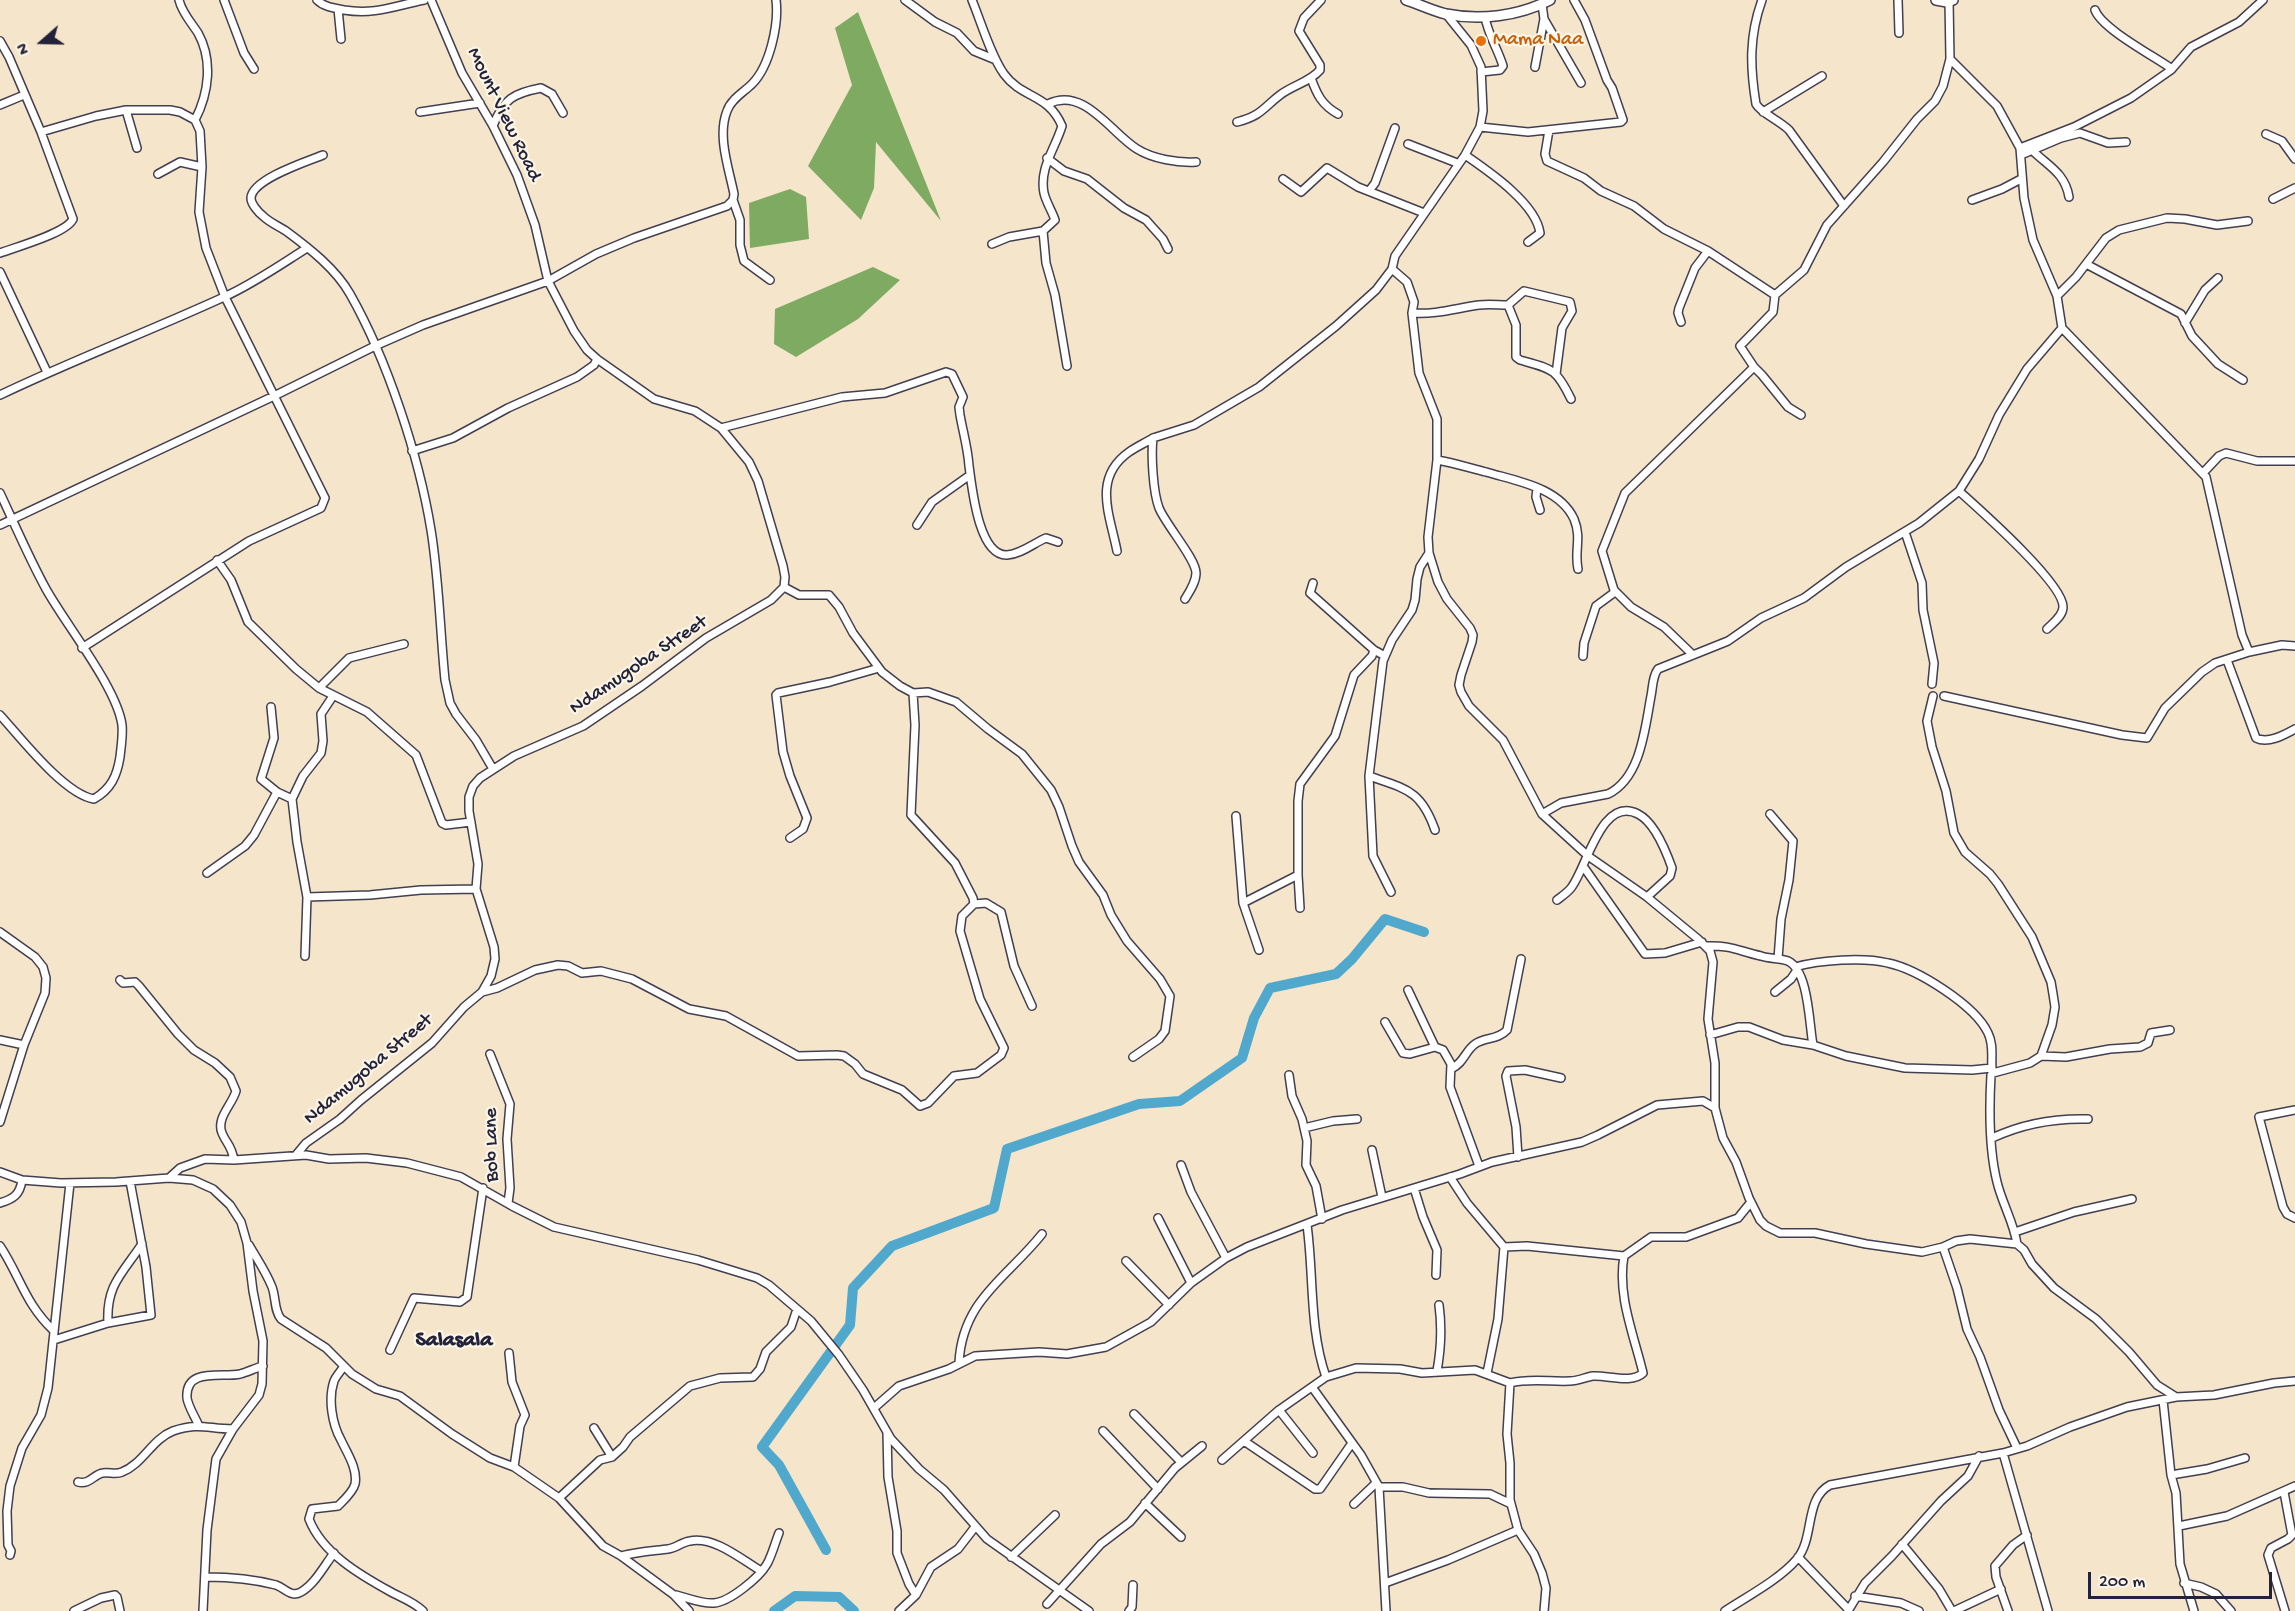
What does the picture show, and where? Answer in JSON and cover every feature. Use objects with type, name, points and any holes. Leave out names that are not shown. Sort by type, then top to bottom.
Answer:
[{"type":"street","points":[[179,0],[181,8],[201,38],[207,67],[208,85],[195,120]]},
{"type":"street","points":[[224,0],[244,53],[254,69]]},
{"type":"street","points":[[317,0],[326,6],[361,13],[378,12],[424,0]]},
{"type":"street","name":"Mount View Road","points":[[431,0],[462,73],[493,126],[517,175],[535,225],[548,281],[574,331],[587,350],[597,359],[654,399],[695,411],[721,428],[749,462],[758,482],[783,566],[784,587]]},
{"type":"street","points":[[770,280],[744,261],[740,245],[740,220],[733,200],[734,194],[724,146],[725,119],[732,103],[755,82],[770,50],[776,30],[776,0]]},
{"type":"street","points":[[905,0],[935,22],[957,33],[974,51],[996,60]]},
{"type":"street","points":[[972,0],[996,60],[1011,81],[1024,92],[1048,104],[1062,126],[1058,140],[1047,158],[1043,179],[1044,195],[1055,220],[1043,231],[1009,237],[993,244]]},
{"type":"street","points":[[1237,122],[1260,114],[1282,94],[1311,78],[1320,70],[1320,65],[1299,31],[1300,25],[1321,0]]},
{"type":"street","points":[[1117,551],[1105,495],[1107,479],[1113,468],[1128,452],[1153,438],[1194,425],[1259,387],[1376,290],[1392,269],[1395,256],[1465,155],[1480,127],[1484,111],[1481,72],[1471,45],[1446,14],[1428,4],[1406,0]]},
{"type":"street","points":[[1480,127],[1528,132],[1598,126],[1623,120],[1585,20],[1574,0]]},
{"type":"street","points":[[1762,0],[1753,31],[1751,56],[1756,104],[1763,112],[1789,130],[1844,206]]},
{"type":"street","points":[[1898,0],[1899,33]]},
{"type":"street","points":[[1801,415],[1788,407],[1754,367],[1740,346],[1773,312],[1775,295],[1804,270],[1827,225],[1883,162],[1917,118],[1935,101],[1943,86],[1950,58],[1951,0],[1936,0]]},
{"type":"street","points":[[2021,152],[2130,99],[2172,69],[2191,47],[2239,22],[2263,0]]},
{"type":"street","points":[[1446,14],[1485,18],[1510,14],[1546,2],[1535,67]]},
{"type":"street","points":[[338,9],[341,39]]},
{"type":"street","points":[[2095,10],[2104,24],[2172,69]]},
{"type":"street","points":[[1481,72],[1500,70],[1503,66],[1488,33],[1485,18]]},
{"type":"street","points":[[1544,19],[1581,84]]},
{"type":"street","points":[[0,41],[41,132],[73,219],[69,225],[58,231],[0,253]]},
{"type":"street","points":[[1950,58],[1997,106],[2021,152],[2021,179],[2033,240],[2057,296],[2062,328],[2092,361],[2122,388],[2144,415],[2203,473],[2208,485],[2242,635],[2248,652]]},
{"type":"street","points":[[1763,112],[1822,76]]},
{"type":"street","points":[[1311,78],[1322,102],[1338,114]]},
{"type":"street","points":[[493,126],[506,100],[531,90],[542,88],[552,94],[563,113]]},
{"type":"street","points":[[0,105],[24,95]]},
{"type":"street","points":[[1048,104],[1058,99],[1072,100],[1098,115],[1117,135],[1140,151],[1174,162],[1196,162]]},
{"type":"street","points":[[420,112],[480,103]]},
{"type":"street","points":[[126,110],[137,148]]},
{"type":"street","points":[[41,132],[126,110],[170,110],[195,120],[200,131],[202,167],[199,212],[206,248],[225,297],[325,498],[321,508],[254,538],[82,648]]},
{"type":"street","points":[[1369,191],[1375,183],[1395,128]]},
{"type":"street","points":[[1548,130],[1545,154],[1547,161],[1584,178],[1601,191],[1634,206],[1664,229],[1708,251],[1775,295]]},
{"type":"street","points":[[2021,152],[2033,151],[2080,133],[2108,143],[2126,142]]},
{"type":"street","points":[[2266,134],[2282,141],[2295,159]]},
{"type":"street","points":[[1408,144],[1458,163]]},
{"type":"street","points":[[2033,151],[2055,169],[2066,186],[2069,197]]},
{"type":"street","points":[[323,155],[268,179],[253,190],[252,203],[264,217],[307,248],[344,282],[375,346],[400,410],[431,530],[445,680],[450,703],[493,769]]},
{"type":"street","points":[[1465,155],[1494,176],[1537,219],[1540,232],[1528,242]]},
{"type":"street","points":[[1047,158],[1064,171],[1088,180],[1124,208],[1146,220],[1163,239],[1168,249]]},
{"type":"street","points":[[158,174],[180,162],[202,167]]},
{"type":"street","points":[[1283,180],[1301,192],[1327,168],[1358,187],[1424,213]]},
{"type":"street","points":[[1972,200],[2021,179]]},
{"type":"street","points":[[2273,199],[2295,188]]},
{"type":"street","points":[[0,525],[375,346],[423,326],[548,281],[596,254],[634,238],[727,206],[733,200]]},
{"type":"street","points":[[2057,296],[2106,238],[2128,226],[2168,218],[2217,225],[2248,221]]},
{"type":"street","points":[[1043,231],[1046,262],[1055,295],[1067,366]]},
{"type":"street","points":[[0,395],[47,372],[225,297],[259,279],[307,248]]},
{"type":"street","points":[[1681,322],[1679,308],[1695,268],[1708,251]]},
{"type":"street","points":[[2086,264],[2181,314],[2192,336],[2218,364],[2243,380]]},
{"type":"street","points":[[1392,269],[1407,282],[1414,302],[1412,313],[1419,373],[1437,419],[1437,460],[1428,537],[1429,553],[1438,582],[1447,599],[1473,634],[1459,685],[1465,700],[1503,740],[1542,814],[1588,856],[1647,897],[1704,944],[1713,962],[1708,1005],[1715,1063],[1715,1108],[1723,1138],[1736,1162],[1751,1202],[1766,1226],[1780,1233],[1806,1231],[1821,1233],[1905,1251],[1922,1252],[1970,1239],[2017,1244],[2054,1288],[2096,1319],[2129,1352],[2157,1385],[2175,1397]]},
{"type":"street","points":[[0,272],[47,372]]},
{"type":"street","points":[[2185,323],[2205,290],[2218,278]]},
{"type":"street","points":[[1412,313],[1462,310],[1479,305],[1508,305],[1524,291],[1570,302],[1572,311],[1562,328],[1556,374]]},
{"type":"street","points":[[1508,305],[1516,325],[1516,357],[1549,368],[1556,374],[1571,399]]},
{"type":"street","points":[[1542,814],[1561,803],[1608,794],[1631,774],[1647,719],[1656,672],[1662,667],[1728,641],[1761,618],[1804,598],[1845,567],[1905,532],[1959,491],[1979,459],[2026,369],[2062,328]]},
{"type":"street","points":[[412,451],[453,438],[508,408],[577,377],[594,365],[597,359]]},
{"type":"street","points":[[1693,655],[1664,627],[1631,607],[1615,592],[1602,552],[1623,496],[1754,367]]},
{"type":"street","points":[[721,428],[842,397],[885,393],[946,372],[955,377],[963,397],[959,407],[976,511],[984,534],[993,549],[998,553],[1008,555],[1046,538],[1058,542]]},
{"type":"street","points":[[1153,438],[1156,496],[1160,509],[1194,563],[1196,573],[1193,585],[1185,599]]},
{"type":"street","points":[[2203,473],[2219,456],[2226,453],[2257,461],[2295,461]]},
{"type":"street","points":[[1437,460],[1508,477],[1537,488],[1562,504],[1573,518],[1579,544],[1576,558],[1578,569]]},
{"type":"street","points":[[917,525],[932,502],[970,475]]},
{"type":"street","points":[[1537,488],[1540,510]]},
{"type":"street","points":[[1959,491],[2040,568],[2062,601],[2062,613],[2047,629]]},
{"type":"street","points":[[0,493],[46,589],[111,695],[122,726],[122,744],[115,777],[102,794],[94,799],[75,792],[29,748],[0,715]]},
{"type":"street","points":[[1905,532],[1922,583],[1923,610],[1934,663],[1932,684]]},
{"type":"street","points":[[1391,892],[1373,856],[1369,776],[1385,656],[1412,610],[1420,567],[1429,553]]},
{"type":"street","points":[[217,560],[231,580],[248,622],[319,688],[367,712],[416,755],[442,823],[446,825],[471,822]]},
{"type":"street","points":[[1312,583],[1310,592],[1374,650],[1385,656]]},
{"type":"street","points":[[784,587],[799,595],[825,593],[834,599],[853,633],[879,668],[900,687],[913,693],[928,692],[956,702],[1023,754],[1050,790],[1059,807],[1079,862],[1103,895],[1111,915],[1127,941],[1160,979],[1170,996],[1166,1031],[1159,1039],[1133,1057]]},
{"type":"street","name":"Ndamugoba Street","points":[[296,1155],[306,1143],[340,1119],[432,1043],[464,1007],[482,992],[491,976],[495,959],[494,947],[476,889],[478,864],[469,797],[473,786],[480,778],[514,756],[583,726],[706,638],[771,600],[784,587]]},
{"type":"street","points":[[1583,657],[1584,643],[1596,606],[1615,592]]},
{"type":"street","points":[[319,688],[349,658],[404,644]]},
{"type":"street","points":[[1944,696],[2122,735],[2147,738],[2165,708],[2190,683],[2215,663],[2248,652],[2282,645],[2295,646]]},
{"type":"street","points":[[1300,908],[1298,794],[1300,784],[1335,736],[1346,694],[1354,675],[1372,656],[1374,650]]},
{"type":"street","points":[[2227,660],[2256,738],[2264,741],[2295,729]]},
{"type":"street","points":[[789,838],[803,829],[807,818],[783,752],[776,695],[784,691],[830,682],[879,668]]},
{"type":"street","points":[[913,693],[915,725],[911,815],[955,863],[974,904]]},
{"type":"street","points":[[305,956],[308,897],[297,842],[292,799],[303,776],[321,753],[323,741],[321,714],[333,696]]},
{"type":"street","points":[[1934,696],[1927,721],[1932,747],[1946,791],[1954,833],[1965,852],[1998,884],[2032,937],[2051,982],[2055,1007],[2052,1025],[2041,1056]]},
{"type":"street","points":[[271,707],[274,738],[261,779],[277,792],[292,799]]},
{"type":"street","points":[[1369,776],[1417,796],[1425,807],[1435,830]]},
{"type":"street","points":[[207,873],[245,846],[254,835],[277,792]]},
{"type":"street","points":[[1557,900],[1572,887],[1601,830],[1615,814],[1625,810],[1641,816],[1649,823],[1672,867],[1670,876],[1647,897]]},
{"type":"street","points":[[1770,814],[1793,841],[1789,880],[1781,919],[1778,959]]},
{"type":"street","points":[[1236,816],[1243,903],[1259,950]]},
{"type":"street","points":[[1583,866],[1645,954],[1665,953],[1704,944],[1731,946],[1762,957],[1788,961],[1796,968],[1806,992],[1813,1044]]},
{"type":"street","points":[[1243,903],[1298,875]]},
{"type":"street","points":[[308,897],[370,896],[421,890],[476,889]]},
{"type":"street","points":[[482,992],[497,988],[535,970],[558,965],[568,966],[582,973],[602,971],[632,979],[689,1009],[726,1016],[798,1056],[837,1054],[844,1056],[863,1074],[902,1089],[920,1106],[923,1106],[954,1076],[977,1073],[1004,1052],[980,999],[960,931],[962,916],[974,904],[986,903],[1001,912],[1014,966],[1032,1006]]},
{"type":"street","points":[[0,932],[35,957],[43,967],[46,978],[45,993],[24,1045],[0,1122]]},
{"type":"street","points":[[1451,1069],[1463,1061],[1469,1048],[1477,1042],[1498,1037],[1507,1030],[1521,959]]},
{"type":"street","points":[[1775,992],[1785,984],[1796,968],[1834,961],[1885,962],[1917,975],[1959,999],[1988,1031],[1992,1044],[1990,1092],[1993,1160],[2002,1201],[2015,1232],[2017,1244]]},
{"type":"street","points":[[120,980],[123,983],[135,982],[178,1034],[194,1050],[215,1063],[230,1077],[236,1091],[234,1100],[223,1115],[221,1131],[232,1148],[234,1160]]},
{"type":"street","points":[[1408,990],[1435,1047]]},
{"type":"street","points":[[1385,1022],[1403,1053],[1410,1054],[1435,1047],[1443,1050],[1451,1069],[1450,1087],[1479,1166]]},
{"type":"street","points":[[1710,1035],[1738,1027],[1749,1027],[1783,1040],[1813,1044],[1846,1056],[1905,1068],[1992,1070],[2030,1063],[2041,1056],[2066,1057],[2110,1049],[2140,1047],[2148,1043],[2151,1033],[2170,1030]]},
{"type":"street","points":[[0,1040],[24,1045]]},
{"type":"street","name":"Bob Lane","points":[[490,1054],[510,1104],[507,1139],[510,1188],[508,1203]]},
{"type":"street","points":[[1518,1157],[1516,1127],[1506,1076],[1508,1071],[1526,1070],[1561,1078]]},
{"type":"street","points":[[1289,1075],[1292,1096],[1304,1128],[1308,1151],[1306,1165],[1316,1186],[1322,1219]]},
{"type":"street","points":[[874,1408],[899,1386],[949,1369],[975,1356],[1039,1352],[1067,1354],[1106,1347],[1151,1322],[1191,1283],[1227,1258],[1248,1247],[1382,1197],[1479,1166],[1590,1138],[1657,1105],[1703,1101],[1715,1108]]},
{"type":"street","points":[[2295,1110],[2259,1118],[2283,1207],[2287,1214],[2295,1218]]},
{"type":"street","points":[[1304,1128],[1333,1121],[1357,1119]]},
{"type":"street","points":[[1992,1138],[2032,1123],[2056,1119],[2088,1119]]},
{"type":"street","points":[[1372,1150],[1382,1197]]},
{"type":"street","points":[[169,1178],[180,1168],[206,1159],[234,1160],[296,1155],[329,1159],[366,1158],[407,1163],[461,1177],[554,1227],[592,1237],[621,1241],[744,1273],[769,1285],[811,1321],[839,1355],[898,1448],[944,1490],[987,1539],[1089,1611]]},
{"type":"street","points":[[1181,1165],[1191,1192],[1227,1258]]},
{"type":"street","points":[[0,1172],[21,1180],[70,1183],[169,1178],[193,1180],[213,1189],[230,1205],[241,1222],[248,1243],[253,1291],[262,1341],[263,1366],[259,1395],[233,1429],[216,1459],[207,1530],[203,1611]]},
{"type":"street","points":[[1450,1177],[1467,1203],[1504,1247],[1498,1319],[1487,1373]]},
{"type":"street","points":[[0,1203],[15,1197],[21,1188],[21,1180]]},
{"type":"street","points":[[54,1340],[108,1323],[151,1315],[142,1244],[130,1181]]},
{"type":"street","points":[[9,1555],[11,1551],[8,1545],[7,1511],[10,1486],[19,1453],[41,1415],[48,1388],[70,1183]]},
{"type":"street","points":[[390,1350],[414,1298],[460,1302],[470,1292],[483,1188]]},
{"type":"street","points":[[1414,1188],[1422,1217],[1437,1250],[1436,1275]]},
{"type":"street","points":[[2015,1232],[2074,1212],[2132,1199]]},
{"type":"street","points":[[1222,1460],[1278,1410],[1326,1377],[1356,1368],[1400,1369],[1422,1373],[1475,1370],[1510,1383],[1525,1380],[1571,1381],[1593,1376],[1623,1378],[1640,1376],[1643,1373],[1628,1323],[1621,1273],[1624,1256],[1651,1237],[1686,1237],[1737,1218],[1751,1202]]},
{"type":"street","points":[[1158,1218],[1191,1283]]},
{"type":"street","points":[[1307,1225],[1315,1336],[1326,1377]]},
{"type":"street","points":[[959,1363],[962,1340],[981,1298],[1029,1251],[1042,1234]]},
{"type":"street","points":[[248,1243],[266,1273],[273,1290],[278,1317],[326,1348],[352,1374],[376,1389],[400,1396],[452,1434],[490,1458],[514,1467],[559,1498],[603,1546],[621,1556],[674,1595],[689,1611]]},
{"type":"street","points":[[108,1323],[107,1308],[111,1290],[142,1244]]},
{"type":"street","points":[[0,1246],[26,1296],[44,1322],[54,1331]]},
{"type":"street","points":[[1504,1247],[1527,1246],[1624,1256]]},
{"type":"street","points":[[1942,1247],[1957,1288],[1967,1329],[1980,1356],[1999,1410],[2017,1448]]},
{"type":"street","points":[[1126,1261],[1168,1305]]},
{"type":"street","points":[[1437,1371],[1442,1348],[1439,1336],[1439,1305]]},
{"type":"street","points":[[559,1498],[600,1460],[612,1457],[637,1431],[690,1386],[720,1378],[753,1377],[766,1352],[791,1327],[797,1309]]},
{"type":"street","points":[[509,1353],[512,1382],[525,1415],[520,1426],[514,1467]]},
{"type":"street","points":[[198,1424],[187,1399],[188,1390],[194,1380],[203,1375],[241,1374],[263,1366]]},
{"type":"street","points":[[344,1366],[334,1382],[332,1410],[339,1438],[355,1472],[355,1482],[352,1490],[338,1506],[312,1509],[309,1519],[320,1539],[362,1576],[410,1601],[423,1611]]},
{"type":"street","points":[[1725,1611],[1736,1608],[1798,1557],[1807,1541],[1815,1501],[1827,1487],[2002,1453],[2119,1410],[2175,1397],[2214,1395],[2295,1381]]},
{"type":"street","points":[[1510,1383],[1508,1484],[1518,1530],[1534,1554],[1542,1573],[1546,1588],[1544,1611]]},
{"type":"street","points":[[1312,1387],[1352,1443],[1377,1485],[1386,1611]]},
{"type":"street","points":[[2163,1400],[2171,1475],[2176,1493],[2180,1563],[2194,1611]]},
{"type":"street","points":[[1278,1410],[1313,1453]]},
{"type":"street","points":[[1134,1414],[1181,1462]]},
{"type":"street","points":[[78,1482],[86,1483],[103,1473],[122,1472],[171,1432],[198,1424],[218,1429],[233,1429]]},
{"type":"street","points":[[594,1428],[612,1457]]},
{"type":"street","points":[[887,1430],[886,1457],[897,1531],[897,1553],[909,1584],[916,1595]]},
{"type":"street","points":[[1102,1431],[1158,1489]]},
{"type":"street","points":[[1244,1441],[1315,1489],[1320,1489],[1352,1443]]},
{"type":"street","points":[[1047,1604],[1101,1544],[1130,1522],[1181,1462],[1202,1446]]},
{"type":"street","points":[[2002,1453],[2048,1611]]},
{"type":"street","points":[[1798,1557],[1848,1610],[1865,1583],[1941,1501],[1968,1476],[1979,1456]]},
{"type":"street","points":[[2171,1475],[2207,1469],[2245,1458]]},
{"type":"street","points":[[1354,1504],[1377,1485],[1403,1487],[1429,1493],[1490,1494],[1511,1504]]},
{"type":"street","points":[[2179,1526],[2227,1516],[2295,1486]]},
{"type":"street","points":[[2284,1492],[2292,1528],[2292,1541],[2271,1548],[2268,1555],[2285,1611]]},
{"type":"street","points":[[1145,1503],[1181,1537]]},
{"type":"street","points":[[1011,1557],[1055,1515]]},
{"type":"street","points":[[899,1611],[916,1595],[931,1567],[958,1549],[975,1527]]},
{"type":"street","points":[[1385,1583],[1448,1560],[1518,1530]]},
{"type":"street","points":[[674,1595],[705,1603],[723,1601],[748,1584],[761,1571],[780,1533]]},
{"type":"street","points":[[2008,1611],[1996,1577],[1995,1566],[2013,1545],[2027,1535]]},
{"type":"street","points":[[621,1556],[671,1549],[689,1541],[710,1541],[761,1571]]},
{"type":"street","points":[[1902,1544],[1939,1589],[1953,1611],[2001,1589]]},
{"type":"street","points":[[206,1577],[273,1584],[292,1594],[299,1594],[317,1576],[334,1553]]},
{"type":"street","points":[[2184,1583],[2216,1594],[2231,1611]]},
{"type":"street","points":[[1129,1611],[1132,1607],[1133,1585]]},
{"type":"street","points":[[74,1611],[101,1598],[114,1595],[117,1597],[120,1611]]},
{"type":"street","points":[[1855,1596],[1901,1603],[1919,1611]]},
{"type":"green space","points":[[858,12],[941,221],[876,142],[874,188],[861,220],[808,166],[852,85],[835,28]]},
{"type":"green space","points":[[790,189],[806,197],[809,239],[750,248],[749,203]]},
{"type":"green space","points":[[873,267],[900,280],[858,319],[796,357],[774,344],[775,309]]},
{"type":"waterway","points":[[826,1550],[779,1465],[762,1447],[850,1325],[853,1288],[892,1246],[994,1208],[1007,1149],[1139,1104],[1180,1101],[1242,1058],[1254,1018],[1270,988],[1336,974],[1352,959],[1385,919],[1424,932]]},
{"type":"waterway","points":[[774,1611],[795,1596],[839,1597],[854,1611]]},
{"type":"place","name":"Mama Naa","points":[[1481,41]]},
{"type":"district","name":"Salasala","points":[[454,1342]]}]
